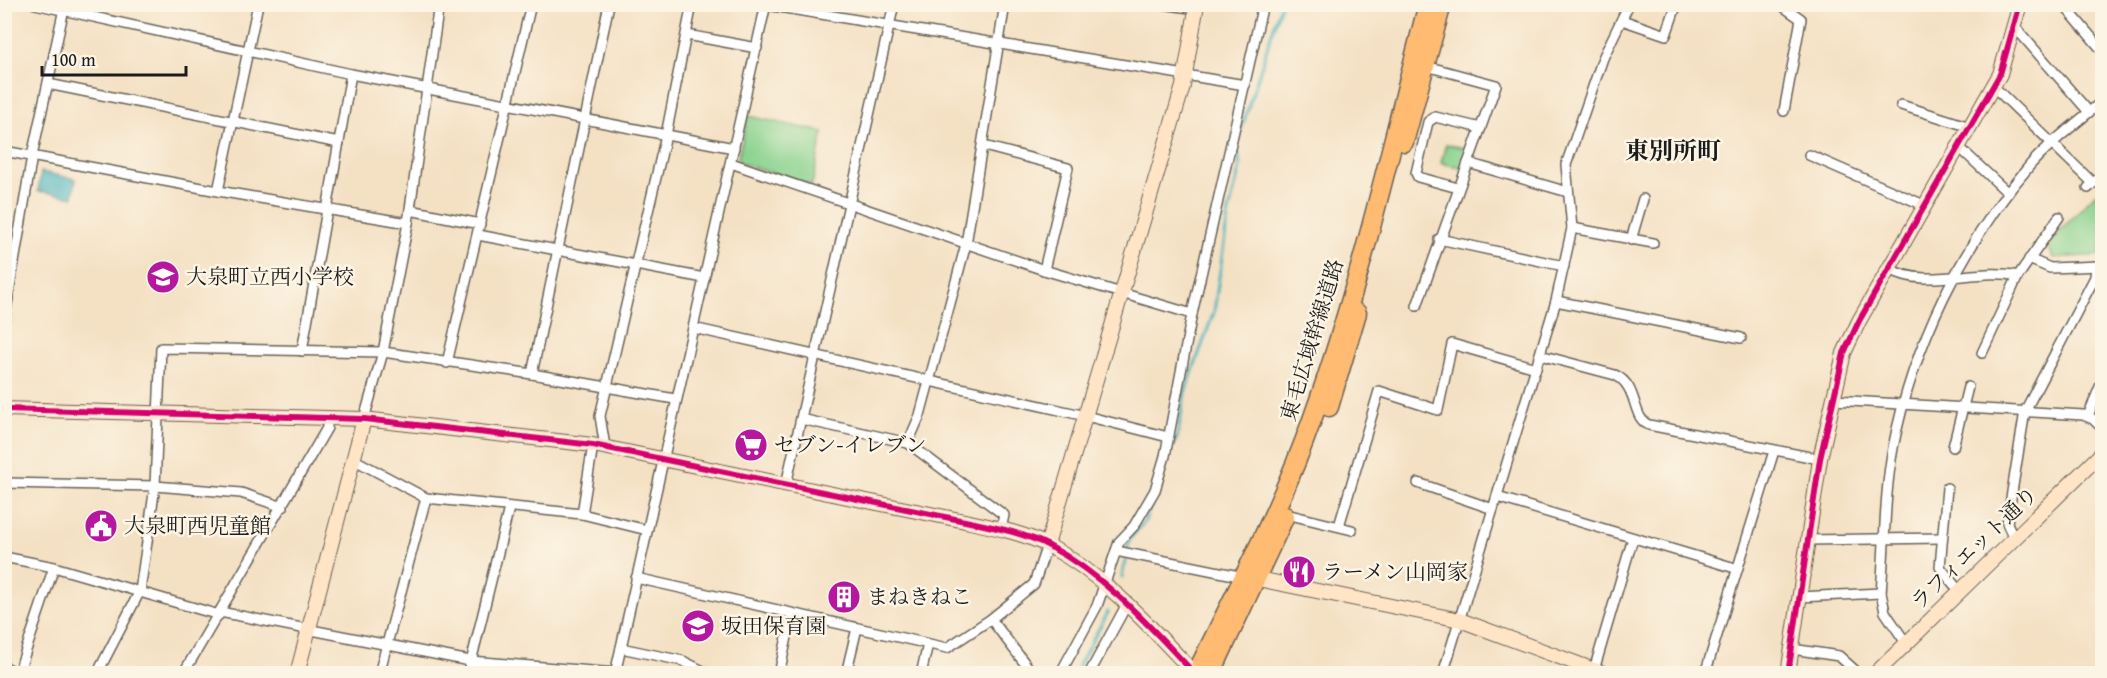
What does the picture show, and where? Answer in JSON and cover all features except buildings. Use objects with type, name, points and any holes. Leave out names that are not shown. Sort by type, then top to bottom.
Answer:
[{"type":"highway","name":"東毛広域幹線道路","points":[[1211,674],[1313,417],[1358,267],[1428,4]]},
{"type":"highway","name":"東毛広域幹線道路","points":[[1196,674],[1287,514],[1341,370],[1442,4]]},
{"type":"street","points":[[35,4],[65,8],[351,74],[734,148]]},
{"type":"street","points":[[218,191],[258,4]]},
{"type":"street","points":[[297,674],[363,419],[383,352],[410,210],[439,4]]},
{"type":"street","points":[[447,363],[531,4]]},
{"type":"street","points":[[532,374],[560,250],[609,4]]},
{"type":"street","points":[[582,514],[599,446],[600,416],[666,135],[692,4]]},
{"type":"street","points":[[786,485],[894,4]]},
{"type":"street","points":[[908,443],[920,415],[966,244],[984,146],[1005,4]]},
{"type":"street","points":[[636,578],[928,644],[953,646],[991,619],[1037,580],[1186,75],[1197,7],[1162,4]]},
{"type":"street","points":[[1060,674],[1080,642],[1106,584],[1119,542],[1134,526],[1155,490],[1168,437],[1192,314],[1263,4]]},
{"type":"street","points":[[1443,674],[1556,301],[1572,228],[1566,165],[1603,58],[1629,4]]},
{"type":"street","points":[[1780,4],[1801,19],[1784,111]]},
{"type":"street","points":[[1788,674],[1820,459],[1850,339],[2000,74],[2020,4]]},
{"type":"street","points":[[2063,4],[2103,50]]},
{"type":"street","points":[[4,557],[54,567],[220,613],[470,661],[615,673],[675,399],[757,48],[764,5],[1245,85]]},
{"type":"street","points":[[4,322],[32,156],[65,8]]},
{"type":"street","points":[[1622,20],[1666,35],[1674,9]]},
{"type":"street","points":[[2014,26],[2090,112]]},
{"type":"street","points":[[687,35],[757,48]]},
{"type":"street","points":[[1417,306],[1439,239],[1496,85],[1425,66]]},
{"type":"street","points":[[302,351],[351,74]]},
{"type":"street","points":[[48,84],[339,142]]},
{"type":"street","points":[[1993,86],[2052,142],[2090,185],[2103,175]]},
{"type":"street","points":[[1906,643],[1885,612],[1881,593],[1893,451],[1903,405],[1953,276],[2008,193],[2052,142],[2103,101]]},
{"type":"street","points":[[1901,105],[1970,127]]},
{"type":"street","points":[[1458,188],[1418,177],[1428,123],[1435,117],[1481,128]]},
{"type":"street","points":[[984,146],[1068,168],[1044,270]]},
{"type":"street","points":[[1959,147],[2008,193]]},
{"type":"street","points":[[4,151],[218,191],[408,222]]},
{"type":"street","points":[[1809,155],[1926,206]]},
{"type":"street","points":[[731,163],[1044,270],[1192,314]]},
{"type":"street","points":[[1468,163],[1568,192]]},
{"type":"street","points":[[1631,240],[1643,199]]},
{"type":"street","points":[[410,210],[480,224]]},
{"type":"street","points":[[1982,353],[2018,276],[2059,217]]},
{"type":"street","points":[[1572,228],[1653,243]]},
{"type":"street","points":[[477,235],[704,278]]},
{"type":"street","points":[[1439,239],[1564,266]]},
{"type":"street","points":[[2014,539],[2007,523],[2025,411],[2099,266],[2050,268],[2029,259]]},
{"type":"street","points":[[1890,269],[1911,278],[2001,272],[2018,276]]},
{"type":"street","points":[[1556,301],[1741,338]]},
{"type":"street","points":[[693,328],[1086,416],[1168,437]]},
{"type":"street","points":[[1339,526],[1380,391],[1438,410],[1452,344],[1536,368]]},
{"type":"street","points":[[97,674],[140,591],[155,486],[161,348],[383,352],[608,386],[675,399]]},
{"type":"street","points":[[1540,355],[1615,375],[1625,381],[1641,418],[1649,425],[1820,459]]},
{"type":"street","points":[[2088,416],[2103,382]]},
{"type":"street","points":[[1953,447],[1968,387]]},
{"type":"street","points":[[1834,400],[2088,416],[2103,428]]},
{"type":"street","points":[[4,409],[363,419],[599,446],[1001,529],[1047,545],[1088,569],[1127,604],[1196,674]]},
{"type":"street","points":[[183,674],[283,507],[327,428],[327,417]]},
{"type":"street","points":[[801,418],[908,443],[1004,515],[1001,529]]},
{"type":"street","points":[[1705,674],[1722,624],[1735,568],[1774,451]]},
{"type":"street","name":"ラフィエット通り","points":[[1875,674],[2103,453]]},
{"type":"street","points":[[353,459],[426,498],[582,514],[647,530]]},
{"type":"street","points":[[4,483],[155,486],[241,493],[283,507]]},
{"type":"street","points":[[1418,483],[1493,509]]},
{"type":"street","points":[[1947,488],[1941,571],[1959,591]]},
{"type":"street","points":[[1497,497],[1735,568]]},
{"type":"street","points":[[379,674],[426,498]]},
{"type":"street","points":[[468,674],[509,508]]},
{"type":"street","points":[[1287,514],[1352,530]]},
{"type":"street","points":[[1116,551],[1460,620],[1599,672],[1633,538]]},
{"type":"street","points":[[1807,540],[1942,538]]},
{"type":"street","points":[[4,666],[18,674],[54,567]]},
{"type":"street","points":[[1799,597],[1881,593]]},
{"type":"street","points":[[1089,674],[1127,604]]},
{"type":"street","points":[[779,674],[792,614]]},
{"type":"street","points":[[991,619],[1033,674]]},
{"type":"street","points":[[846,674],[857,628]]},
{"type":"street","points":[[921,674],[928,644]]},
{"type":"street","points":[[621,648],[709,674]]},
{"type":"street","points":[[1792,649],[1839,656],[1859,674]]},
{"type":"green space","points":[[748,116],[823,132],[812,185],[740,163],[738,157]]},
{"type":"green space","points":[[1446,144],[1469,149],[1462,168],[1441,163]]},
{"type":"green space","points":[[2096,193],[2102,200],[2102,255],[2053,258],[2049,248],[2060,231]]},
{"type":"water","points":[[41,172],[76,179],[73,197],[38,191]]},
{"type":"waterway","points":[[1170,451],[1177,438],[1185,392],[1214,312],[1228,216],[1240,166],[1237,143],[1281,4]]},
{"type":"waterway","points":[[1122,577],[1129,540],[1145,521],[1151,505]]},
{"type":"waterway","points":[[1074,674],[1108,612]]},
{"type":"cycle path","points":[[1788,674],[1820,459],[1844,353],[1859,321],[2000,74],[2020,4]]},
{"type":"cycle path","points":[[4,409],[364,419],[593,445],[986,526],[1039,541],[1090,572],[1127,604],[1195,674]]},
{"type":"place","name":"大泉町立西小学校","points":[[163,277]]},
{"type":"place","name":"セブン-イレブン","points":[[751,445]]},
{"type":"place","name":"大泉町西児童館","points":[[101,526]]},
{"type":"place","name":"ラーメン山岡家","points":[[1299,572]]},
{"type":"place","name":"まねきねこ","points":[[844,597]]},
{"type":"place","name":"坂田保育園","points":[[698,626]]},
{"type":"district","name":"東別所町","points":[[1673,151]]}]
